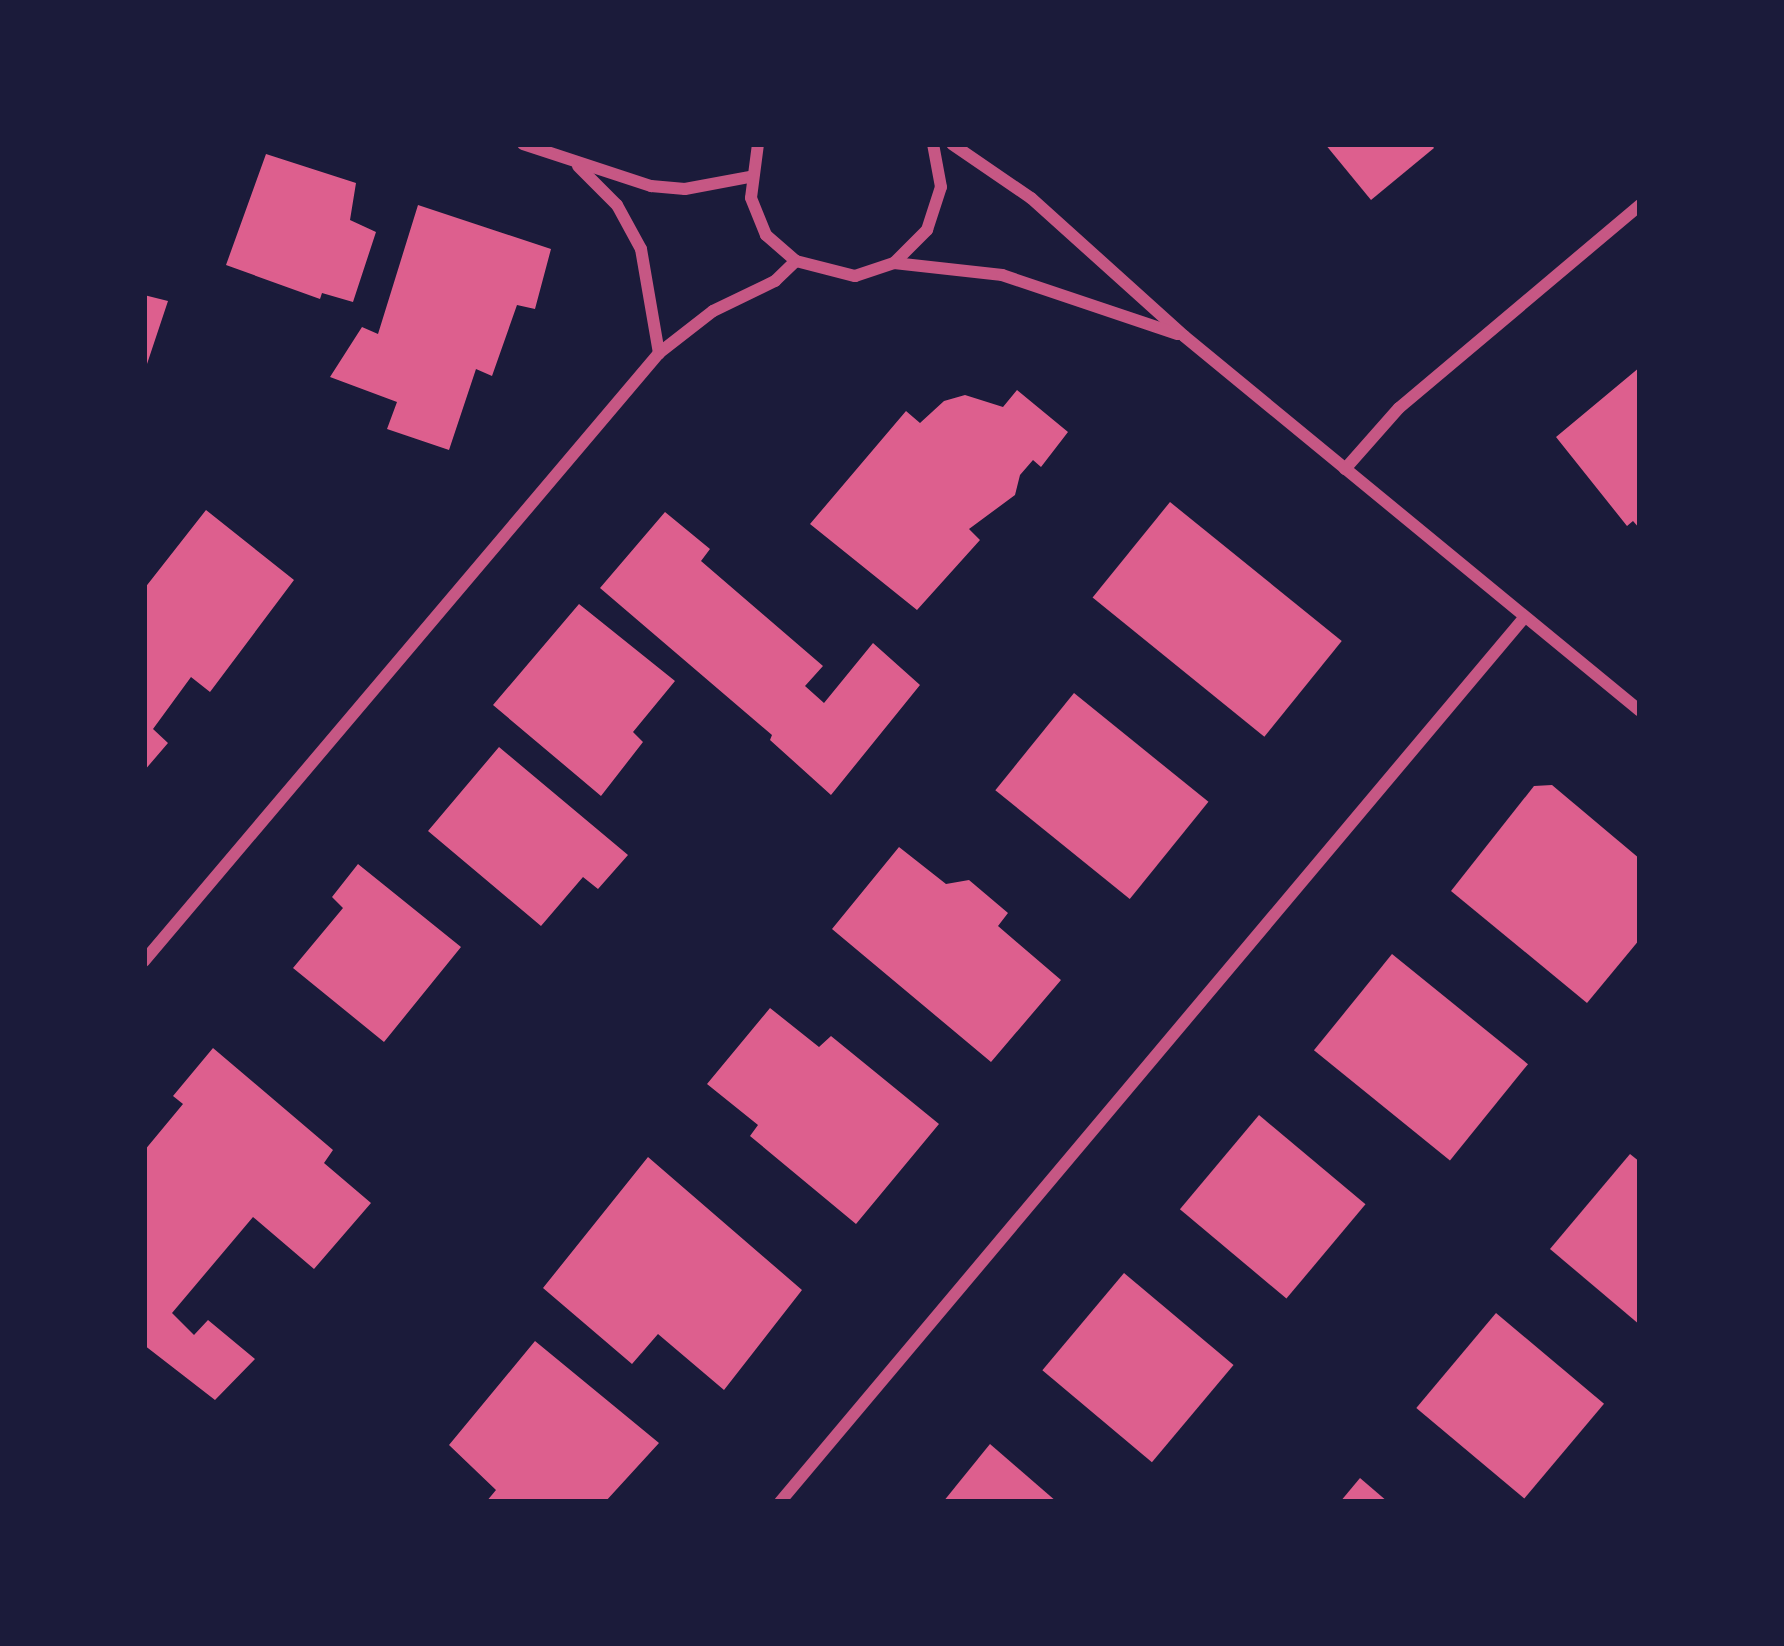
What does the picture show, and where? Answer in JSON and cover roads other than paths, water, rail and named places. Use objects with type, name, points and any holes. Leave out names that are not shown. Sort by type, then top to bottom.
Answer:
[{"type":"street","points":[[523,144],[651,186],[685,189],[750,177]]},
{"type":"street","points":[[758,144],[750,177],[752,198],[766,235],[796,261],[854,276],[894,263],[1002,275],[1184,336]]},
{"type":"street","points":[[894,263],[927,230],[936,210],[940,187],[933,144]]},
{"type":"street","points":[[952,144],[1031,198],[1184,336],[1640,712]]},
{"type":"street","points":[[572,161],[617,205],[641,248],[659,353]]},
{"type":"street","points":[[1345,469],[1399,408],[1640,205]]},
{"type":"street","points":[[144,961],[659,353],[677,336],[775,281],[796,261]]},
{"type":"street","points":[[780,1502],[1524,618]]}]
